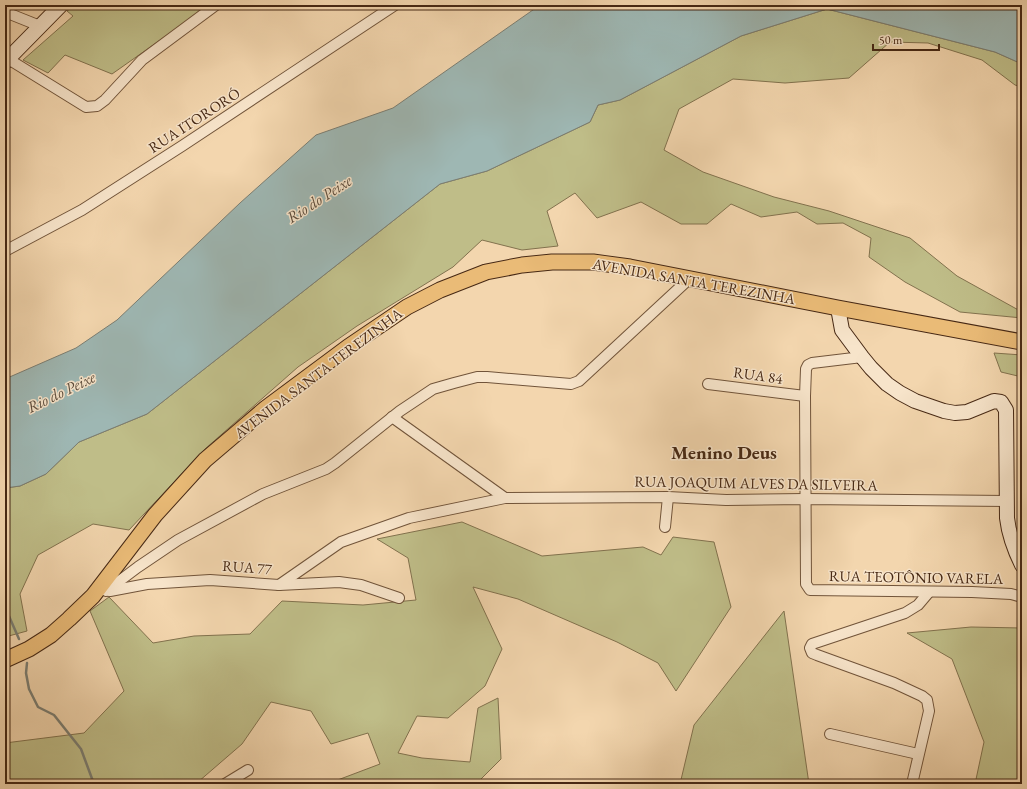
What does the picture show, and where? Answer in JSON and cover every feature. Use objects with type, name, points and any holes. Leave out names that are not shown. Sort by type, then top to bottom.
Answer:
[{"type":"main road","name":"AVENIDA SANTA TEREZINHA","points":[[5,660],[29,649],[51,635],[100,594],[155,515],[205,460],[272,404],[348,347],[407,306],[440,290],[486,272],[530,264],[552,262],[593,262],[630,267],[1022,342]]},
{"type":"street","points":[[61,5],[6,59],[86,107],[97,106],[105,100],[142,60],[216,5]]},
{"type":"street","name":"RUA ITORORÓ","points":[[5,251],[82,210],[182,146],[394,5]]},
{"type":"street","points":[[5,12],[40,26]]},
{"type":"street","points":[[100,594],[185,536],[263,494],[326,469],[336,463],[409,404],[433,389],[454,382],[487,376],[571,384],[579,381],[689,279]]},
{"type":"street","points":[[838,308],[842,330],[871,368],[887,384],[915,401],[931,408],[955,413],[967,412],[994,401],[1001,402],[1006,410],[1008,532],[1022,565]]},
{"type":"street","points":[[805,499],[806,369],[808,365],[812,363],[862,357]]},
{"type":"street","name":"RUA 84","points":[[708,384],[805,396]]},
{"type":"street","points":[[392,417],[505,498]]},
{"type":"street","points":[[665,527],[668,496]]},
{"type":"street","name":"RUA JOAQUIM ALVES DA SILVEIRA","points":[[279,585],[341,542],[409,518],[505,498],[668,496],[726,500],[805,499],[1007,501]]},
{"type":"street","name":"RUA TEOTÔNIO VARELA","points":[[805,499],[806,584],[810,590],[997,593],[1022,597]]},
{"type":"street","name":"RUA 77","points":[[100,594],[147,584],[210,580],[279,585],[339,582],[362,585],[399,598]]},
{"type":"street","points":[[912,784],[929,711],[927,700],[922,696],[894,683],[812,653],[810,648],[812,644],[905,613],[918,605],[929,592]]},
{"type":"street","points":[[830,734],[918,754]]},
{"type":"street","points":[[224,784],[248,770]]},
{"type":"shaded area","points":[[75,5],[210,5],[112,74],[65,55],[48,73],[23,60],[73,16],[67,11]]},
{"type":"shaded area","points":[[827,9],[995,52],[1022,64],[1022,87],[1015,85],[982,60],[928,43],[890,42],[849,78],[785,83],[733,79],[679,109],[664,150],[703,172],[774,197],[829,211],[910,238],[957,276],[1022,312],[1022,318],[960,312],[905,282],[869,257],[871,238],[843,223],[817,224],[797,212],[761,217],[731,204],[707,224],[681,224],[641,202],[597,218],[575,193],[547,211],[558,246],[522,250],[482,240],[453,267],[357,326],[298,367],[205,449],[129,530],[93,524],[38,555],[20,594],[27,631],[5,637],[5,488],[20,486],[46,474],[79,442],[147,414],[440,184],[487,171],[590,122],[598,105],[620,100],[741,36]]},
{"type":"shaded area","points":[[994,353],[1022,355],[1022,377],[1001,372]]},
{"type":"shaded area","points":[[462,522],[542,556],[643,547],[661,555],[673,537],[714,542],[731,607],[676,691],[658,663],[617,642],[518,599],[473,587],[502,649],[485,686],[448,718],[417,716],[398,753],[422,758],[470,762],[478,708],[498,698],[501,759],[476,784],[335,784],[335,781],[380,764],[368,733],[331,744],[311,711],[271,702],[242,744],[198,782],[200,784],[5,784],[5,743],[84,733],[124,691],[90,611],[109,597],[153,643],[194,636],[250,634],[282,601],[363,605],[416,600],[408,558],[377,539]]},
{"type":"shaded area","points":[[784,611],[809,784],[680,784],[694,725]]},
{"type":"shaded area","points":[[971,627],[1022,628],[1022,784],[975,784],[984,742],[952,659],[907,633]]},
{"type":"water","name":"Rio do Peixe","points":[[540,5],[1022,5],[1022,64],[995,52],[827,9],[741,36],[620,100],[598,105],[590,122],[487,171],[440,184],[147,414],[79,442],[46,474],[20,486],[5,488],[5,379],[76,348],[117,320],[240,203],[316,135],[393,108]]},
{"type":"waterway","points":[[5,607],[19,639]]},
{"type":"waterway","points":[[27,663],[26,673],[29,689],[38,707],[54,715],[81,749],[94,784]]},
{"type":"district","name":"Menino Deus","points":[[724,452]]}]
